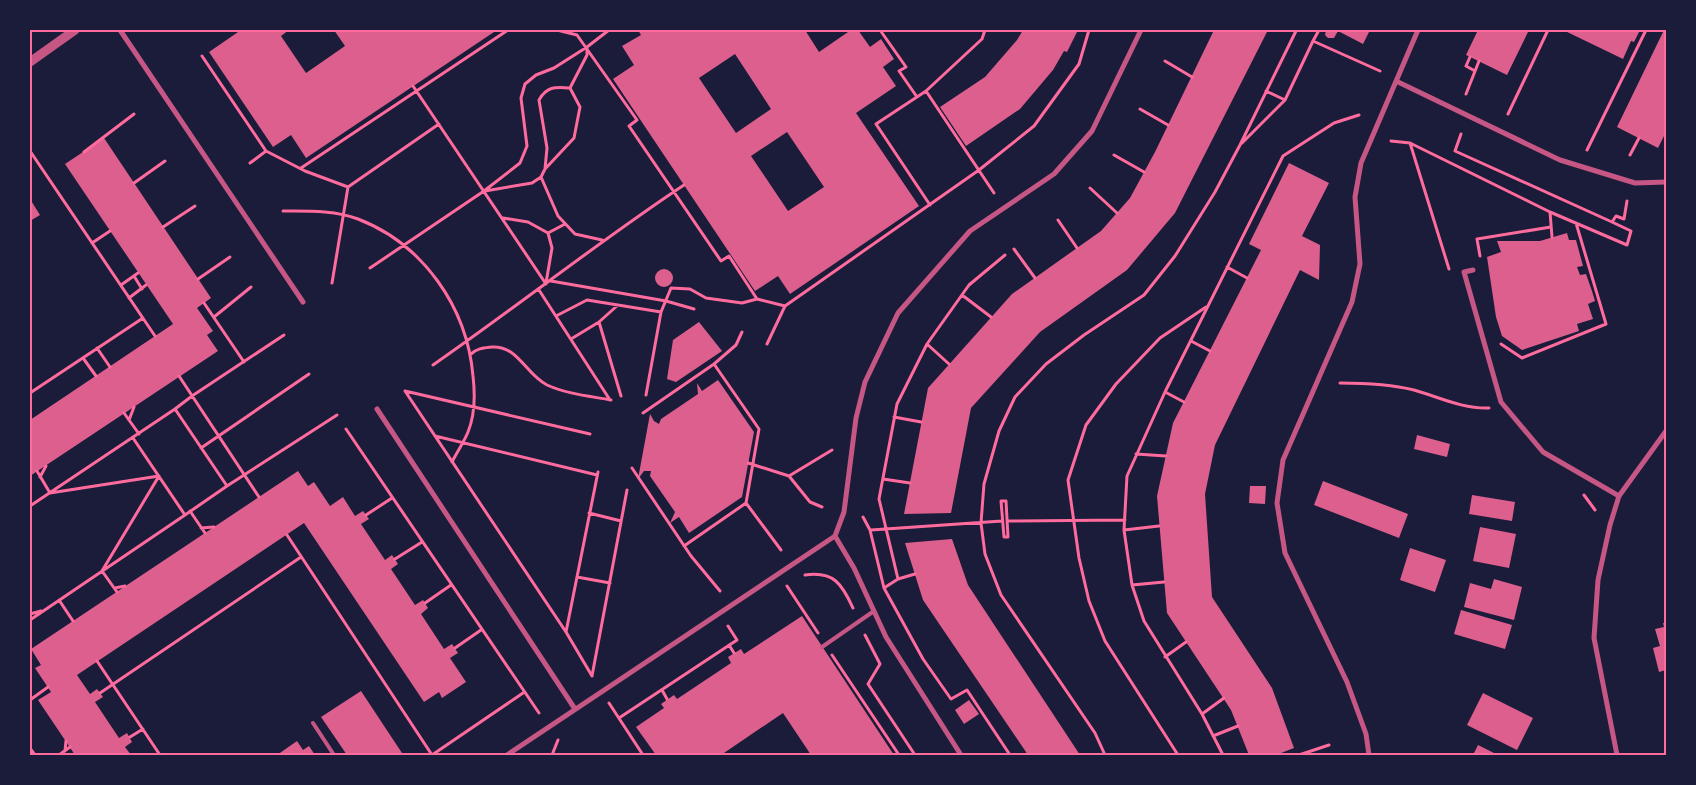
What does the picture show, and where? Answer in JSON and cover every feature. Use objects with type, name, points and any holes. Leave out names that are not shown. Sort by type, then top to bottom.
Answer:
[{"type":"street","points":[[30,62],[75,30]]},
{"type":"street","points":[[120,30],[303,302]]},
{"type":"street","points":[[507,755],[834,536],[844,512],[856,418],[865,382],[898,313],[970,231],[1054,174],[1092,131],[1141,30]]},
{"type":"street","points":[[1369,755],[1366,734],[1347,682],[1285,553],[1277,503],[1283,460],[1352,302],[1360,264],[1355,197],[1361,163],[1418,30]]},
{"type":"street","points":[[1396,81],[1560,160],[1635,183],[1666,182]]},
{"type":"street","points":[[1473,270],[1464,272],[1501,402],[1543,452],[1619,496]]},
{"type":"street","points":[[377,409],[575,709]]},
{"type":"street","points":[[1617,755],[1594,638],[1598,580],[1610,525],[1619,496],[1666,430]]},
{"type":"street","points":[[834,536],[854,568],[886,637],[961,755]]},
{"type":"lane","points":[[822,647],[874,611]]},
{"type":"lane","points":[[313,723],[334,755]]},
{"type":"path","points":[[301,168],[508,30]]},
{"type":"path","points":[[557,30],[577,35],[587,47],[637,120],[629,126],[721,261],[728,256],[757,299]]},
{"type":"path","points":[[370,268],[484,191],[520,163],[527,146],[521,98],[525,84],[536,75],[554,68],[587,47],[609,30]]},
{"type":"path","points":[[880,30],[906,67],[899,71],[917,97]]},
{"type":"path","points":[[930,205],[876,124],[926,91],[982,39],[985,30]]},
{"type":"path","points":[[767,344],[785,306],[979,170],[1034,126],[1079,64],[1089,30]]},
{"type":"path","points":[[1105,755],[1095,733],[1001,595],[985,554],[981,523],[984,484],[999,431],[1015,397],[1046,364],[1084,335],[1144,295],[1175,256],[1215,192],[1240,145],[1296,31],[1294,30]]},
{"type":"path","points":[[1240,145],[1285,100],[1319,30]]},
{"type":"path","points":[[1508,114],[1548,30]]},
{"type":"path","points":[[1587,150],[1646,30]]},
{"type":"path","points":[[1314,41],[1380,72]]},
{"type":"path","points":[[570,88],[588,55],[587,47]]},
{"type":"path","points":[[202,56],[266,151],[348,187]]},
{"type":"path","points":[[1470,57],[1466,66],[1475,71]]},
{"type":"path","points":[[1165,61],[1192,77]]},
{"type":"path","points":[[1466,94],[1479,61]]},
{"type":"path","points":[[413,86],[546,284]]},
{"type":"path","points":[[545,170],[547,148],[539,100],[543,93],[552,87],[570,88]]},
{"type":"path","points":[[484,191],[532,183],[541,177],[574,138],[580,108],[570,88]]},
{"type":"path","points":[[926,91],[994,194]]},
{"type":"path","points":[[1266,91],[1285,100]]},
{"type":"path","points":[[1140,109],[1168,125]]},
{"type":"path","points":[[84,152],[134,114]]},
{"type":"path","points":[[1223,755],[1202,714],[1144,621],[1132,585],[1124,530],[1128,476],[1136,454],[1165,392],[1283,156],[1334,122],[1359,114]]},
{"type":"path","points":[[332,283],[348,187],[439,124]]},
{"type":"path","points":[[1391,141],[1410,143],[1550,212],[1627,245],[1631,231],[1454,151],[1461,134]]},
{"type":"path","points":[[1630,155],[1639,138]]},
{"type":"path","points":[[1410,143],[1449,270]]},
{"type":"path","points":[[30,151],[156,336]]},
{"type":"path","points":[[250,163],[266,151]]},
{"type":"path","points":[[1114,155],[1144,172]]},
{"type":"path","points":[[134,183],[165,161]]},
{"type":"path","points":[[541,177],[558,216],[564,224],[574,234],[602,240]]},
{"type":"path","points":[[434,364],[539,290],[602,240],[684,185]]},
{"type":"path","points":[[1090,188],[1116,213]]},
{"type":"path","points":[[1612,222],[1616,216],[1624,219],[1627,201]]},
{"type":"path","points":[[163,227],[196,206]]},
{"type":"path","points":[[283,212],[320,211],[356,219],[390,234],[419,258],[442,287],[459,319],[467,341],[471,354],[475,392],[469,431],[452,462]]},
{"type":"path","points":[[1550,212],[1552,238]]},
{"type":"path","points":[[502,218],[528,222],[548,233],[552,248],[546,284]]},
{"type":"path","points":[[1058,220],[1077,248]]},
{"type":"path","points":[[1498,341],[1522,358],[1606,324],[1576,223]]},
{"type":"path","points":[[548,233],[564,224]]},
{"type":"path","points":[[1480,257],[1477,239],[1551,227]]},
{"type":"path","points":[[92,243],[110,231]]},
{"type":"path","points":[[1014,249],[1035,278]]},
{"type":"path","points":[[898,579],[879,499],[897,404],[927,344],[969,285],[1005,255]]},
{"type":"path","points":[[198,279],[230,257]]},
{"type":"path","points":[[1227,267],[1247,278]]},
{"type":"path","points":[[121,285],[138,273]]},
{"type":"path","points":[[134,276],[142,288]]},
{"type":"path","points":[[550,280],[666,301],[694,309]]},
{"type":"path","points":[[129,298],[146,286]]},
{"type":"path","points":[[214,317],[251,287]]},
{"type":"path","points":[[646,395],[661,312],[671,288],[690,288],[706,298],[742,303],[757,299],[785,306]]},
{"type":"path","points":[[471,354],[479,348],[503,347],[517,356],[531,374],[545,384],[562,391],[610,400],[539,290]]},
{"type":"path","points":[[962,295],[991,317]]},
{"type":"path","points":[[556,316],[588,300],[661,312]]},
{"type":"path","points":[[204,303],[244,362]]},
{"type":"path","points":[[571,340],[599,322],[618,305]]},
{"type":"path","points":[[1178,755],[1106,641],[1089,601],[1079,558],[1068,480],[1086,425],[1116,384],[1160,338],[1208,306]]},
{"type":"path","points":[[30,393],[143,318]]},
{"type":"path","points":[[599,322],[621,396]]},
{"type":"path","points":[[643,413],[714,364],[736,345],[742,332]]},
{"type":"path","points":[[30,506],[134,438],[192,396],[284,335]]},
{"type":"path","points":[[1190,341],[1210,351]]},
{"type":"path","points":[[927,344],[949,364]]},
{"type":"path","points":[[97,348],[110,367]]},
{"type":"path","points":[[83,358],[96,376]]},
{"type":"path","points":[[684,546],[746,503],[759,429],[714,364]]},
{"type":"path","points":[[201,448],[310,374]]},
{"type":"path","points":[[179,376],[259,497]]},
{"type":"path","points":[[1340,383],[1371,383],[1413,390],[1452,403],[1476,408],[1492,408]]},
{"type":"path","points":[[590,434],[405,391],[566,632],[601,692],[644,755]]},
{"type":"path","points":[[1165,392],[1184,402]]},
{"type":"path","points":[[129,420],[134,406]]},
{"type":"path","points":[[175,410],[227,486]]},
{"type":"path","points":[[124,413],[139,434]]},
{"type":"path","points":[[30,620],[227,486],[336,415]]},
{"type":"path","points":[[894,417],[921,422]]},
{"type":"path","points":[[346,430],[523,693],[539,713]]},
{"type":"path","points":[[435,436],[598,474],[566,632]]},
{"type":"path","points":[[134,438],[185,515]]},
{"type":"path","points":[[789,476],[832,450]]},
{"type":"path","points":[[1136,454],[1166,456]]},
{"type":"path","points":[[748,463],[789,476],[810,502],[822,507]]},
{"type":"path","points":[[40,478],[46,466]]},
{"type":"path","points":[[632,468],[684,546],[720,591]]},
{"type":"path","points":[[37,471],[50,493]]},
{"type":"path","points":[[50,493],[159,476]]},
{"type":"path","points":[[102,571],[159,476]]},
{"type":"path","points":[[883,479],[910,483]]},
{"type":"path","points":[[592,676],[627,490]]},
{"type":"path","points":[[366,515],[392,498]]},
{"type":"path","points":[[1001,501],[1006,502],[1008,537],[1004,537],[1002,521],[1001,501]]},
{"type":"path","points":[[746,503],[781,550]]},
{"type":"path","points":[[190,511],[205,533]]},
{"type":"path","points":[[589,513],[621,521]]},
{"type":"path","points":[[863,517],[870,530],[884,588],[923,659],[951,700],[967,690],[1010,755]]},
{"type":"path","points":[[1007,521],[1125,520]]},
{"type":"path","points":[[870,530],[1002,521]]},
{"type":"path","points":[[1124,530],[1159,526]]},
{"type":"path","points":[[201,528],[214,527]]},
{"type":"path","points":[[287,535],[432,755],[523,693]]},
{"type":"path","points":[[395,560],[422,542]]},
{"type":"path","points":[[100,693],[301,557]]},
{"type":"path","points":[[102,571],[116,590],[125,586]]},
{"type":"path","points":[[778,573],[818,632]]},
{"type":"path","points":[[798,578],[816,573],[832,577],[844,589],[867,642],[880,664],[868,684],[915,755]]},
{"type":"path","points":[[884,588],[898,579],[915,574]]},
{"type":"path","points":[[577,577],[610,583]]},
{"type":"path","points":[[780,590],[792,582]]},
{"type":"path","points":[[1132,585],[1164,582]]},
{"type":"path","points":[[425,603],[451,585]]},
{"type":"path","points":[[59,600],[73,621]]},
{"type":"path","points":[[30,614],[44,610]]},
{"type":"path","points":[[619,718],[737,640],[727,624],[731,622]]},
{"type":"path","points":[[455,648],[481,630]]},
{"type":"path","points":[[1165,657],[1186,642]]},
{"type":"path","points":[[729,645],[734,653]]},
{"type":"path","points":[[832,654],[899,755]]},
{"type":"path","points":[[97,661],[160,755]]},
{"type":"path","points":[[30,700],[48,687]]},
{"type":"path","points":[[662,690],[667,699]]},
{"type":"path","points":[[1202,714],[1224,698]]},
{"type":"path","points":[[1213,736],[1238,726]]},
{"type":"path","points":[[130,737],[143,729]]},
{"type":"path","points":[[552,755],[558,739]]},
{"type":"path","points":[[65,751],[66,741]]},
{"type":"path","points":[[1299,755],[1329,745]]},
{"type":"path","points":[[59,755],[70,747]]},
{"type":"path","points":[[30,748],[35,755]]},
{"type":"building","points":[[241,30],[289,30],[281,36],[306,73],[345,46],[334,30],[497,30],[306,158],[291,135],[273,147],[209,52]]},
{"type":"building","points":[[638,30],[805,30],[819,52],[851,30],[858,30],[870,47],[881,39],[894,59],[883,67],[896,86],[856,113],[919,206],[790,294],[778,276],[755,291],[613,79],[634,65],[622,46],[641,35]],"holes":[[[735,54],[771,109],[736,133],[699,78]],[[787,132],[824,187],[788,211],[751,156]]]},
{"type":"building","points":[[1023,30],[1078,30],[1067,52],[1064,51],[1053,70],[1020,109],[966,146],[940,107],[985,77],[1017,40]]},
{"type":"building","points":[[1214,30],[1268,30],[1175,213],[1127,270],[1040,332],[971,408],[951,513],[904,514],[928,388],[1012,294],[1101,231],[1130,198],[1155,152]]},
{"type":"building","points":[[1326,30],[1370,30],[1363,44],[1338,31],[1334,38],[1328,38],[1325,35]]},
{"type":"building","points":[[1478,30],[1529,30],[1507,75],[1466,55]]},
{"type":"building","points":[[1563,30],[1640,30],[1634,42],[1631,41],[1623,59]]},
{"type":"building","points":[[1664,30],[1666,132],[1658,148],[1617,127]]},
{"type":"building","points":[[104,138],[211,298],[197,308],[213,331],[207,335],[218,351],[30,476],[30,420],[173,324],[65,164]]},
{"type":"building","points":[[1289,163],[1329,183],[1302,236],[1320,245],[1319,280],[1300,270],[1215,445],[1205,494],[1212,597],[1272,688],[1294,748],[1276,755],[1249,755],[1231,710],[1167,613],[1157,496],[1173,423],[1261,250],[1249,244]]},
{"type":"building","points":[[30,199],[40,215],[30,221]]},
{"type":"building","points":[[1567,233],[1569,240],[1576,240],[1583,266],[1577,267],[1580,275],[1586,274],[1592,291],[1595,301],[1588,304],[1593,319],[1577,324],[1579,331],[1522,350],[1502,336],[1496,317],[1487,257],[1501,252],[1497,241],[1540,241]]},
{"type":"building","points":[[660,269],[668,269],[673,274],[671,285],[660,287],[655,282],[655,274]]},
{"type":"building","points":[[699,322],[722,351],[676,382],[667,379],[673,340]]},
{"type":"building","points":[[718,380],[754,432],[742,497],[689,533],[679,517],[670,523],[675,512],[650,476],[651,471],[644,471],[638,479],[650,414],[654,421],[659,424],[661,419],[698,394],[697,383],[702,391]]},
{"type":"building","points":[[1417,435],[1450,444],[1447,457],[1414,449]]},
{"type":"building","points":[[298,471],[308,486],[314,482],[330,506],[343,497],[355,516],[363,511],[369,519],[361,524],[385,560],[392,555],[398,564],[391,569],[415,605],[423,600],[428,608],[421,614],[444,649],[452,644],[458,653],[450,658],[466,682],[442,698],[439,692],[424,702],[304,523],[77,675],[90,694],[97,689],[103,697],[95,702],[119,738],[127,733],[132,742],[125,747],[131,755],[75,755],[38,700],[51,692],[35,668],[41,665],[31,649]]},
{"type":"building","points":[[1323,481],[1408,514],[1399,538],[1314,505]]},
{"type":"building","points":[[1250,486],[1266,486],[1265,504],[1249,503]]},
{"type":"building","points":[[1472,495],[1515,502],[1512,521],[1469,514]]},
{"type":"building","points":[[1480,527],[1516,534],[1509,568],[1473,561]]},
{"type":"building","points":[[952,539],[968,585],[1080,755],[1028,755],[923,600],[905,543]]},
{"type":"building","points":[[1410,548],[1446,560],[1435,592],[1400,580]]},
{"type":"building","points":[[1494,579],[1522,587],[1514,620],[1464,607],[1470,583],[1491,589]]},
{"type":"building","points":[[1461,610],[1512,625],[1505,649],[1454,634]]},
{"type":"building","points":[[802,616],[894,755],[811,755],[783,713],[721,755],[656,755],[636,727],[664,708],[661,704],[674,695],[677,699],[731,663],[728,657],[741,649],[744,654]]},
{"type":"building","points":[[1663,623],[1666,623],[1666,670],[1659,672],[1653,648],[1660,646],[1655,629],[1664,627]]},
{"type":"building","points":[[361,691],[402,753],[399,755],[347,755],[321,717]]},
{"type":"building","points":[[1483,693],[1533,718],[1517,750],[1467,725]]},
{"type":"building","points":[[969,700],[979,714],[964,724],[955,710]]},
{"type":"building","points":[[297,741],[303,750],[309,746],[315,755],[277,755]]},
{"type":"building","points":[[1478,745],[1498,755],[1473,755]]}]
